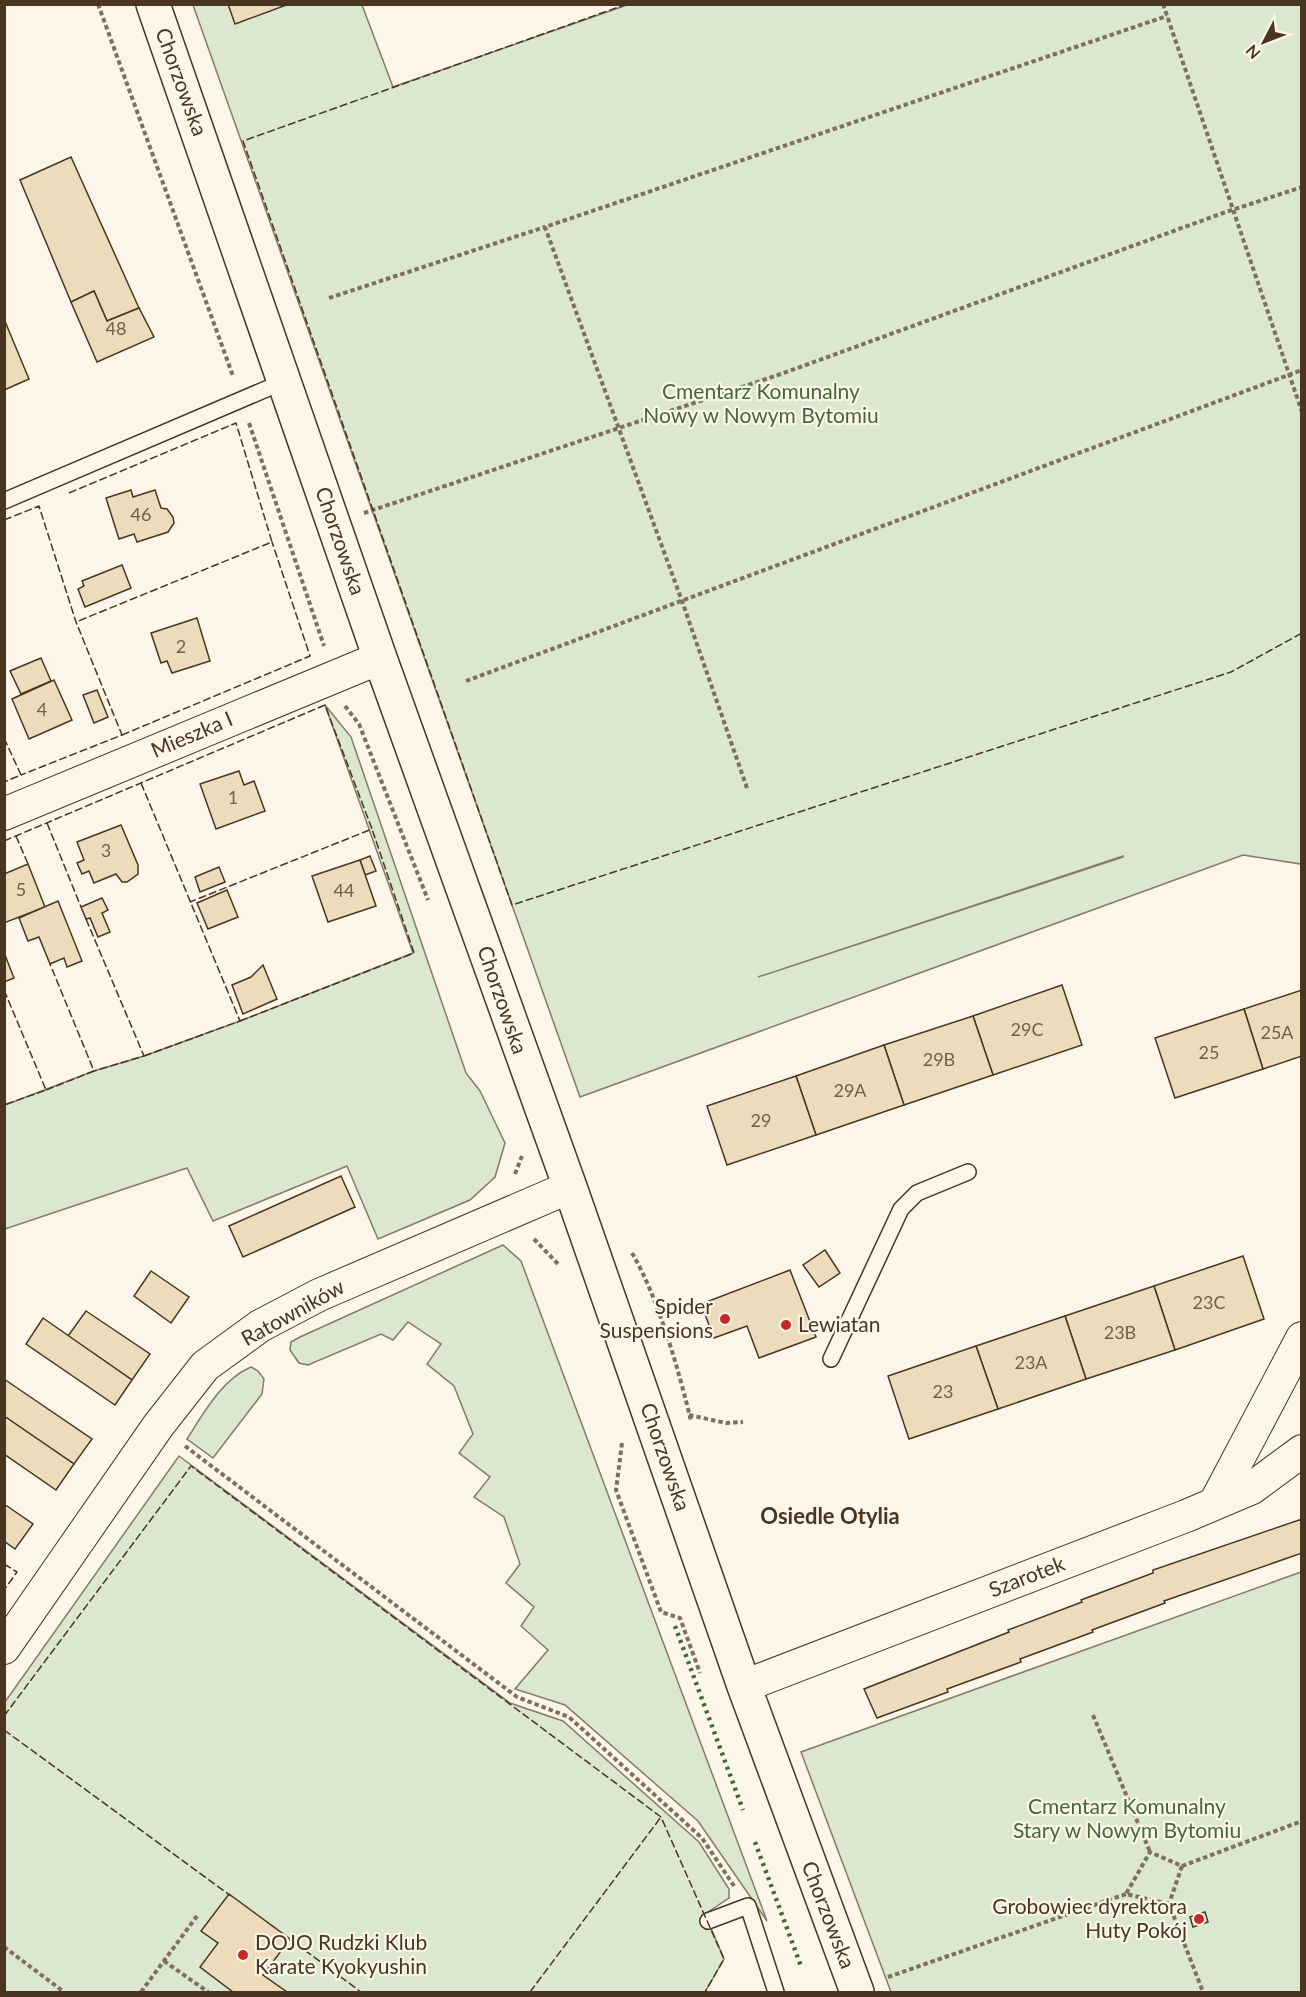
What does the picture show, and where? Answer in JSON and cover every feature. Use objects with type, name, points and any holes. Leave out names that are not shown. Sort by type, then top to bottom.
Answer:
[{"type":"street","name":"Chorzowska","points":[[153,4],[380,658],[570,1187],[744,1686],[869,1986]]},
{"type":"street","name":"Mieszka I","points":[[4,814],[298,689],[380,658]]},
{"type":"street","name":"Ratowników","points":[[4,1648],[158,1426],[205,1366],[260,1326],[319,1295],[570,1187]]},
{"type":"street","points":[[1215,1503],[1302,1338]]},
{"type":"street","name":"Szarotek","points":[[744,1686],[1252,1488],[1302,1451]]},
{"type":"lane","points":[[4,501],[285,381]]},
{"type":"lane","points":[[831,1359],[902,1209],[917,1193],[968,1172]]},
{"type":"lane","points":[[708,1921],[748,1906],[776,1992]]},
{"type":"path","points":[[98,4],[234,378]]},
{"type":"path","points":[[1163,4],[1231,210],[1302,412]]},
{"type":"path","points":[[329,298],[1167,16]]},
{"type":"path","points":[[334,523],[781,374],[1231,210],[1302,187]]},
{"type":"path","points":[[545,227],[682,601],[747,788]]},
{"type":"path","points":[[466,681],[1302,370]]},
{"type":"path","points":[[510,1181],[524,1150]]},
{"type":"path","points":[[530,1235],[557,1262],[561,1273]]},
{"type":"path","points":[[689,1415],[726,1423],[743,1422]]},
{"type":"path","points":[[176,1440],[517,1697],[569,1717],[702,1838],[748,1906]]},
{"type":"path","points":[[622,1440],[616,1490],[661,1612],[680,1618],[701,1674]]},
{"type":"path","points":[[1094,1715],[1150,1852],[1182,1866],[1302,1821]]},
{"type":"path","points":[[1126,1894],[1150,1852]]},
{"type":"path","points":[[1182,1866],[1169,1904],[1203,1992]]},
{"type":"path","points":[[869,1986],[1126,1894],[1169,1904]]},
{"type":"path","points":[[141,1992],[196,1916]]},
{"type":"path","points":[[4,1947],[63,1992]]},
{"type":"path","points":[[164,1961],[208,1992]]},
{"type":"green space","name":"Cmentarz Komunalny Nowy w Nowym Bytomiu","points":[[193,5],[362,5],[393,87],[627,5],[1301,5],[1301,864],[1243,855],[580,1097]],"holes":[[[1123,856],[1123,857],[758,977]]]},
{"type":"green space","points":[[325,705],[351,737],[466,1073],[480,1091],[505,1143],[495,1177],[470,1200],[378,1239],[347,1166],[213,1221],[187,1168],[5,1229],[5,1105],[94,1071],[144,1056],[240,1021],[413,953]]},
{"type":"green space","points":[[503,1245],[521,1261],[767,1921],[698,1821],[565,1705],[515,1689],[548,1650],[521,1626],[534,1607],[506,1583],[520,1564],[504,1517],[474,1497],[490,1477],[459,1453],[473,1434],[454,1386],[427,1364],[441,1344],[408,1322],[393,1340],[381,1334],[308,1365],[299,1363],[290,1350],[291,1342],[300,1337]]},
{"type":"green space","points":[[251,1367],[258,1371],[264,1379],[262,1394],[213,1458],[187,1439],[222,1388]]},
{"type":"green space","points":[[179,1456],[510,1703],[563,1721],[699,1842],[729,1889],[729,1898],[705,1914],[724,1959],[705,1992],[5,1992],[5,1702]]},
{"type":"green space","name":"Cmentarz Komunalny Stary w Nowym Bytomiu","points":[[1301,1572],[1301,1992],[891,1992],[801,1752]]},
{"type":"building","points":[[228,4],[289,4],[235,24]]},
{"type":"building","points":[[71,157],[139,308],[107,321],[94,291],[71,302],[20,180]]},
{"type":"building","points":[[94,291],[107,321],[139,308],[154,337],[97,362],[71,302]]},
{"type":"building","points":[[4,319],[29,379],[4,390]]},
{"type":"building","points":[[131,490],[133,497],[155,490],[161,508],[167,509],[173,517],[174,523],[168,532],[137,542],[134,534],[119,539],[106,498]]},
{"type":"building","points":[[122,565],[131,588],[85,607],[78,589],[84,586],[82,581]]},
{"type":"building","points":[[197,618],[210,661],[172,673],[167,661],[161,663],[151,633]]},
{"type":"building","points":[[41,658],[51,681],[21,694],[10,671]]},
{"type":"building","points":[[54,680],[72,720],[29,739],[12,699]]},
{"type":"building","points":[[97,690],[108,717],[94,723],[83,695]]},
{"type":"building","points":[[239,771],[244,785],[254,781],[265,811],[216,829],[200,784]]},
{"type":"building","points":[[121,825],[138,865],[138,874],[127,882],[122,882],[116,874],[94,883],[89,871],[82,874],[77,863],[84,860],[77,842]]},
{"type":"building","points":[[370,856],[376,871],[365,875],[360,860]]},
{"type":"building","points":[[360,860],[376,906],[328,922],[312,876]]},
{"type":"building","points":[[28,864],[45,907],[4,923],[4,874]]},
{"type":"building","points":[[219,867],[225,882],[200,892],[195,877]]},
{"type":"building","points":[[227,890],[238,917],[208,929],[197,903]]},
{"type":"building","points":[[102,898],[108,910],[102,913],[110,932],[98,937],[90,918],[86,919],[81,907]]},
{"type":"building","points":[[58,901],[82,961],[67,967],[64,958],[50,964],[39,937],[28,941],[19,918]]},
{"type":"building","points":[[4,955],[14,978],[4,982]]},
{"type":"building","points":[[263,965],[277,999],[243,1014],[232,985],[251,977]]},
{"type":"building","points":[[1062,985],[1082,1045],[993,1075],[973,1016]]},
{"type":"building","points":[[1302,990],[1302,1056],[1263,1069],[1244,1009]]},
{"type":"building","points":[[1244,1009],[1263,1069],[1175,1098],[1155,1038]]},
{"type":"building","points":[[973,1016],[993,1075],[904,1105],[884,1045]]},
{"type":"building","points":[[884,1045],[904,1105],[816,1135],[796,1076]]},
{"type":"building","points":[[796,1076],[816,1135],[727,1165],[707,1106]]},
{"type":"building","points":[[341,1176],[355,1207],[243,1257],[229,1226]]},
{"type":"building","points":[[825,1250],[840,1273],[819,1287],[803,1265]]},
{"type":"building","points":[[1243,1256],[1264,1319],[1175,1350],[1154,1286]]},
{"type":"building","points":[[790,1270],[816,1337],[759,1358],[747,1326],[714,1338],[701,1304]]},
{"type":"building","points":[[151,1271],[189,1297],[171,1323],[134,1296]]},
{"type":"building","points":[[1154,1286],[1175,1350],[1086,1379],[1065,1316]]},
{"type":"building","points":[[86,1311],[150,1354],[132,1380],[68,1336]]},
{"type":"building","points":[[1065,1316],[1086,1379],[998,1409],[976,1346]]},
{"type":"building","points":[[43,1318],[132,1380],[115,1405],[26,1344]]},
{"type":"building","points":[[976,1346],[998,1409],[909,1439],[888,1376]]},
{"type":"building","points":[[4,1379],[92,1439],[74,1464],[4,1416]]},
{"type":"building","points":[[4,1416],[74,1464],[56,1490],[4,1454]]},
{"type":"building","points":[[4,1504],[33,1524],[15,1549],[4,1541]]},
{"type":"building","points":[[1302,1519],[1302,1553],[1164,1601],[1165,1603],[1020,1659],[1021,1662],[947,1689],[948,1692],[877,1718],[864,1689],[1153,1573],[1153,1570]]},
{"type":"building","name":"DOJO Rudzki Klub Karate Kyokyushin","points":[[229,1894],[290,1939],[263,1975],[287,1992],[233,1992],[200,1967],[218,1943],[201,1931]]},
{"type":"building","name":"Grobowiec dyrektora Huty Pokój","points":[[1205,1912],[1208,1922],[1193,1927],[1190,1917]]},
{"type":"hedge","points":[[675,1626],[743,1810]]},
{"type":"hedge","points":[[755,1842],[801,1966]]},
{"type":"fence","points":[[627,4],[243,141],[512,905],[1231,672],[1302,633]]},
{"type":"fence","points":[[69,493],[236,423],[272,542],[76,622]]},
{"type":"fence","points":[[4,520],[39,506],[76,622],[122,735],[21,775]]},
{"type":"fence","points":[[122,735],[310,656],[272,542]]},
{"type":"fence","points":[[4,841],[325,705],[372,829],[190,902]]},
{"type":"fence","points":[[4,738],[21,775],[4,782]]},
{"type":"fence","points":[[141,783],[240,1021],[144,1056]]},
{"type":"fence","points":[[47,823],[81,907]]},
{"type":"fence","points":[[240,1021],[414,953],[372,829]]},
{"type":"fence","points":[[16,836],[28,864]]},
{"type":"fence","points":[[86,919],[144,1056],[94,1071]]},
{"type":"fence","points":[[46,1090],[94,1071],[50,964]]},
{"type":"fence","points":[[4,990],[46,1090],[4,1105]]},
{"type":"fence","points":[[4,1716],[191,1466],[661,1817],[724,1959],[705,1992]]},
{"type":"fence","points":[[4,1564],[17,1572],[4,1590]]},
{"type":"fence","points":[[4,1730],[231,1896]]},
{"type":"fence","points":[[530,1992],[661,1817]]},
{"type":"fence","points":[[287,1937],[361,1992]]},
{"type":"place","name":"Spider Suspensions","points":[[725,1319]]},
{"type":"place","name":"Lewiatan","points":[[786,1325]]},
{"type":"place","name":"Grobowiec dyrektora Huty Pokój","points":[[1199,1919]]},
{"type":"place","name":"DOJO Rudzki Klub Karate Kyokyushin","points":[[243,1955]]},
{"type":"district","name":"Osiedle Otylia","points":[[830,1516]]}]
